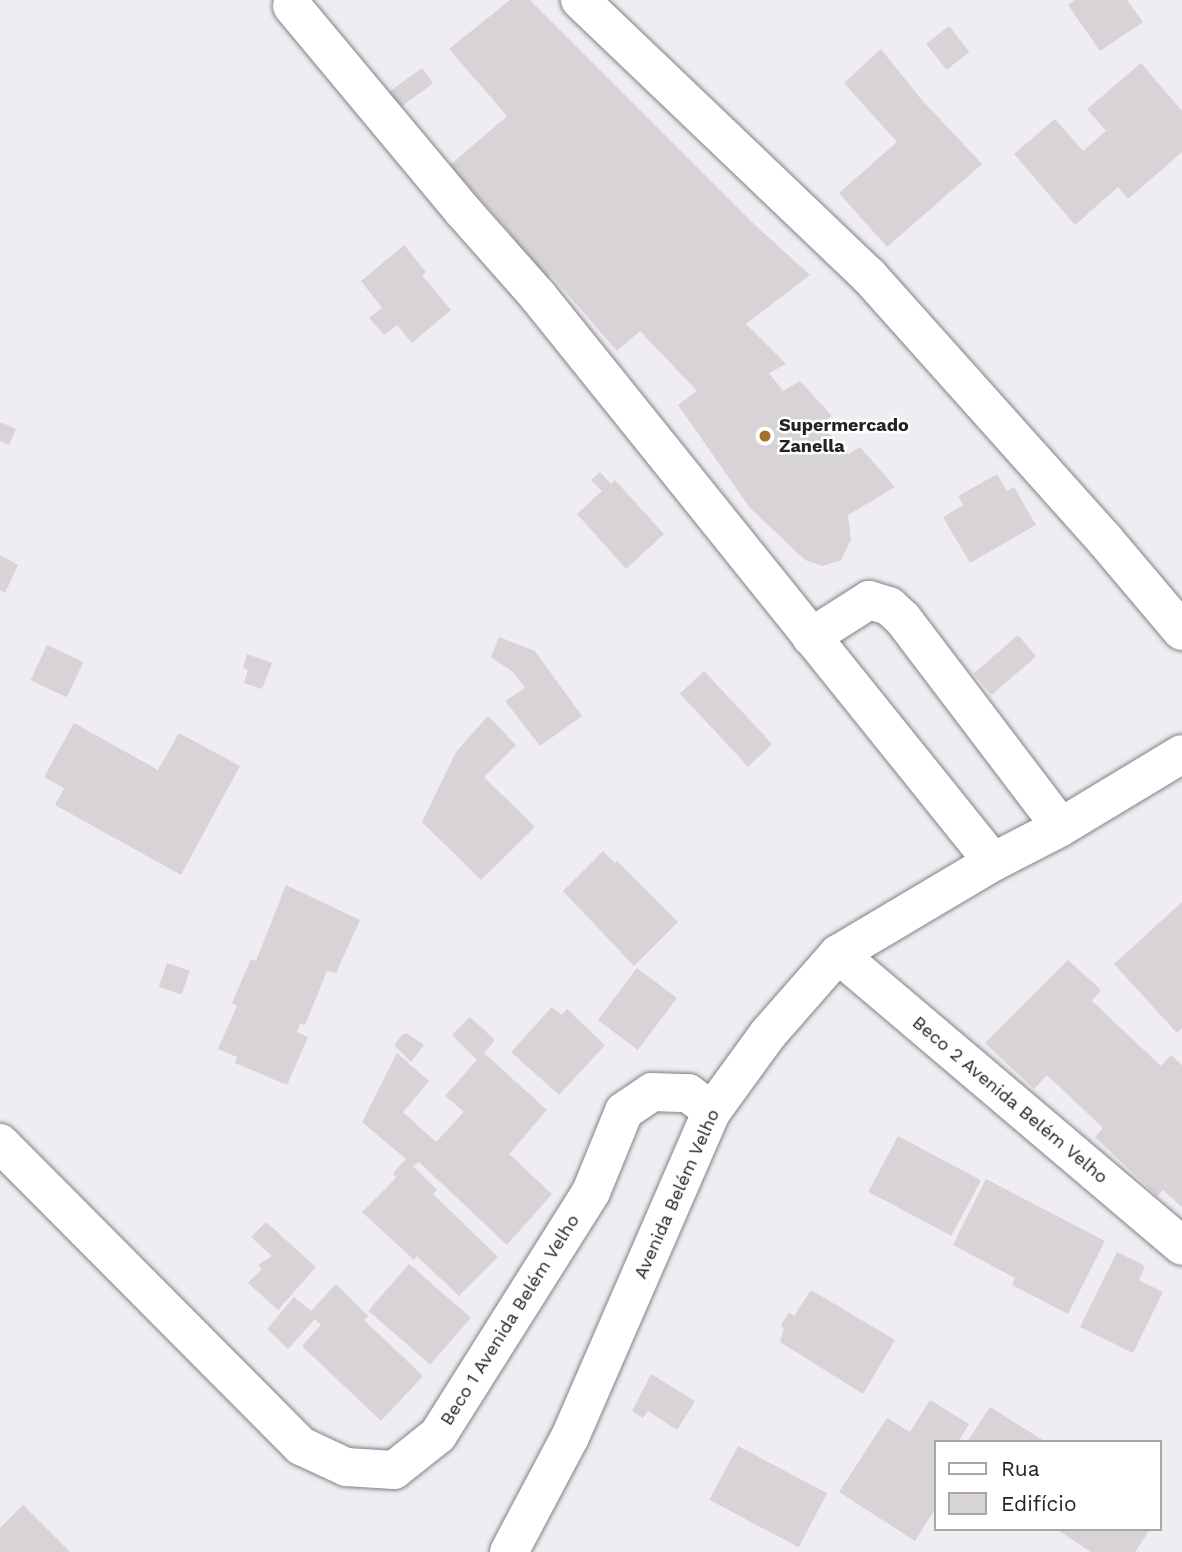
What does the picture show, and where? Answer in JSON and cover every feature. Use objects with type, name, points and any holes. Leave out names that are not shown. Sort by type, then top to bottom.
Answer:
[{"type":"street","points":[[580,0],[869,276],[1105,540],[1182,631]]},
{"type":"street","points":[[292,6],[538,296],[993,862]]},
{"type":"street","points":[[811,637],[869,600],[889,606],[903,619],[1061,827]]},
{"type":"street","name":"Avenida Belém Velho","points":[[509,1552],[570,1437],[712,1111],[768,1034],[838,954],[993,862],[1061,827],[1182,754]]},
{"type":"street","name":"Beco 2 Avenida Belém Velho","points":[[838,954],[1182,1246]]},
{"type":"street","name":"Beco 1 Avenida Belém Velho","points":[[0,1143],[301,1446],[346,1467],[394,1470],[438,1435],[591,1192],[624,1111],[652,1092],[688,1093],[712,1111]]},
{"type":"building","points":[[510,0],[530,0],[757,227],[810,275],[746,324],[786,364],[769,373],[783,391],[800,381],[832,416],[821,424],[848,454],[860,447],[895,487],[848,515],[851,540],[841,560],[823,566],[805,560],[750,508],[678,405],[697,391],[640,331],[617,351],[551,275],[543,282],[497,246],[511,234],[450,165],[507,116],[449,49]]},
{"type":"building","points":[[1075,0],[1127,0],[1143,22],[1100,51],[1068,5]]},
{"type":"building","points":[[949,26],[969,52],[946,70],[926,44]]},
{"type":"building","points":[[881,49],[921,99],[982,164],[887,247],[839,193],[897,142],[844,83]]},
{"type":"building","points":[[1141,63],[1182,111],[1182,152],[1128,199],[1118,187],[1075,225],[1014,154],[1055,119],[1083,151],[1106,131],[1087,109]]},
{"type":"building","points":[[422,68],[433,83],[396,110],[385,95]]},
{"type":"building","points":[[404,245],[426,272],[422,275],[451,310],[412,343],[397,325],[384,335],[369,318],[382,308],[361,281]]},
{"type":"building","points":[[0,422],[16,429],[9,445],[0,441]]},
{"type":"building","points":[[600,472],[611,484],[615,480],[664,534],[626,569],[577,514],[602,491],[591,480]]},
{"type":"building","points":[[997,474],[1007,491],[1014,487],[1036,525],[970,563],[943,517],[963,505],[958,496]]},
{"type":"building","points":[[0,555],[18,565],[5,593],[0,590]]},
{"type":"building","points":[[1018,635],[1036,656],[992,695],[973,674]]},
{"type":"building","points":[[499,637],[535,651],[582,716],[540,746],[505,701],[525,688],[513,672],[491,657]]},
{"type":"building","points":[[47,645],[83,662],[67,697],[31,680]]},
{"type":"building","points":[[247,654],[272,663],[262,689],[244,683],[248,670],[243,668]]},
{"type":"building","points":[[704,671],[772,744],[748,767],[680,694]]},
{"type":"building","points":[[488,716],[516,745],[484,777],[535,827],[481,880],[422,822],[456,752]]},
{"type":"building","points":[[74,723],[158,770],[179,733],[240,766],[181,875],[55,805],[64,788],[44,777]]},
{"type":"building","points":[[603,851],[615,863],[617,861],[678,922],[634,966],[563,891]]},
{"type":"building","points":[[286,885],[360,920],[336,973],[327,971],[305,1025],[300,1024],[297,1032],[308,1037],[287,1085],[235,1063],[237,1057],[218,1049],[237,1006],[232,1003],[251,959],[256,961]]},
{"type":"building","points":[[1182,902],[1182,1028],[1177,1033],[1114,964]]},
{"type":"building","points":[[1068,960],[1101,990],[1092,1001],[1161,1066],[1171,1055],[1182,1065],[1182,1207],[1163,1190],[1157,1196],[1095,1137],[1103,1128],[1047,1075],[1034,1089],[985,1043]]},
{"type":"building","points":[[167,963],[190,971],[182,994],[159,987]]},
{"type":"building","points":[[637,968],[677,998],[638,1050],[598,1020]]},
{"type":"building","points":[[552,1007],[562,1015],[567,1009],[605,1045],[559,1095],[511,1052]]},
{"type":"building","points":[[470,1017],[495,1040],[484,1053],[547,1110],[509,1154],[552,1194],[507,1245],[419,1162],[413,1166],[437,1190],[433,1194],[498,1257],[459,1296],[417,1256],[414,1260],[362,1212],[396,1178],[393,1173],[406,1159],[362,1122],[397,1053],[429,1081],[403,1112],[436,1142],[464,1112],[445,1096],[477,1060],[452,1035]]},
{"type":"building","points":[[403,1034],[408,1034],[424,1045],[411,1062],[394,1045]]},
{"type":"building","points":[[898,1136],[981,1180],[951,1236],[868,1192]]},
{"type":"building","points":[[986,1179],[1105,1241],[1068,1314],[1012,1285],[1015,1278],[953,1245]]},
{"type":"building","points":[[266,1222],[316,1267],[278,1310],[248,1283],[262,1269],[258,1265],[272,1256],[251,1237]]},
{"type":"building","points":[[1117,1252],[1145,1266],[1139,1280],[1163,1292],[1133,1353],[1080,1327]]},
{"type":"building","points":[[409,1264],[471,1318],[430,1365],[368,1311]]},
{"type":"building","points":[[336,1284],[368,1316],[364,1320],[423,1376],[381,1421],[302,1346],[321,1325],[315,1319],[288,1349],[267,1329],[294,1297],[311,1311]]},
{"type":"building","points":[[811,1290],[895,1340],[863,1394],[780,1342],[784,1328],[781,1325],[789,1312],[794,1316]]},
{"type":"building","points":[[651,1374],[695,1401],[677,1430],[648,1411],[643,1418],[632,1411]]},
{"type":"building","points":[[930,1400],[969,1424],[959,1440],[934,1440],[934,1511],[915,1541],[839,1492],[887,1418],[910,1432]]},
{"type":"building","points":[[990,1407],[1043,1440],[968,1440]]},
{"type":"building","points":[[738,1446],[827,1493],[799,1547],[709,1500]]},
{"type":"building","points":[[23,1505],[70,1552],[0,1552],[0,1528]]},
{"type":"building","points":[[1059,1531],[1149,1531],[1135,1552],[1091,1552]]},
{"type":"place","name":"Supermercado Zanella","points":[[765,436]]}]
